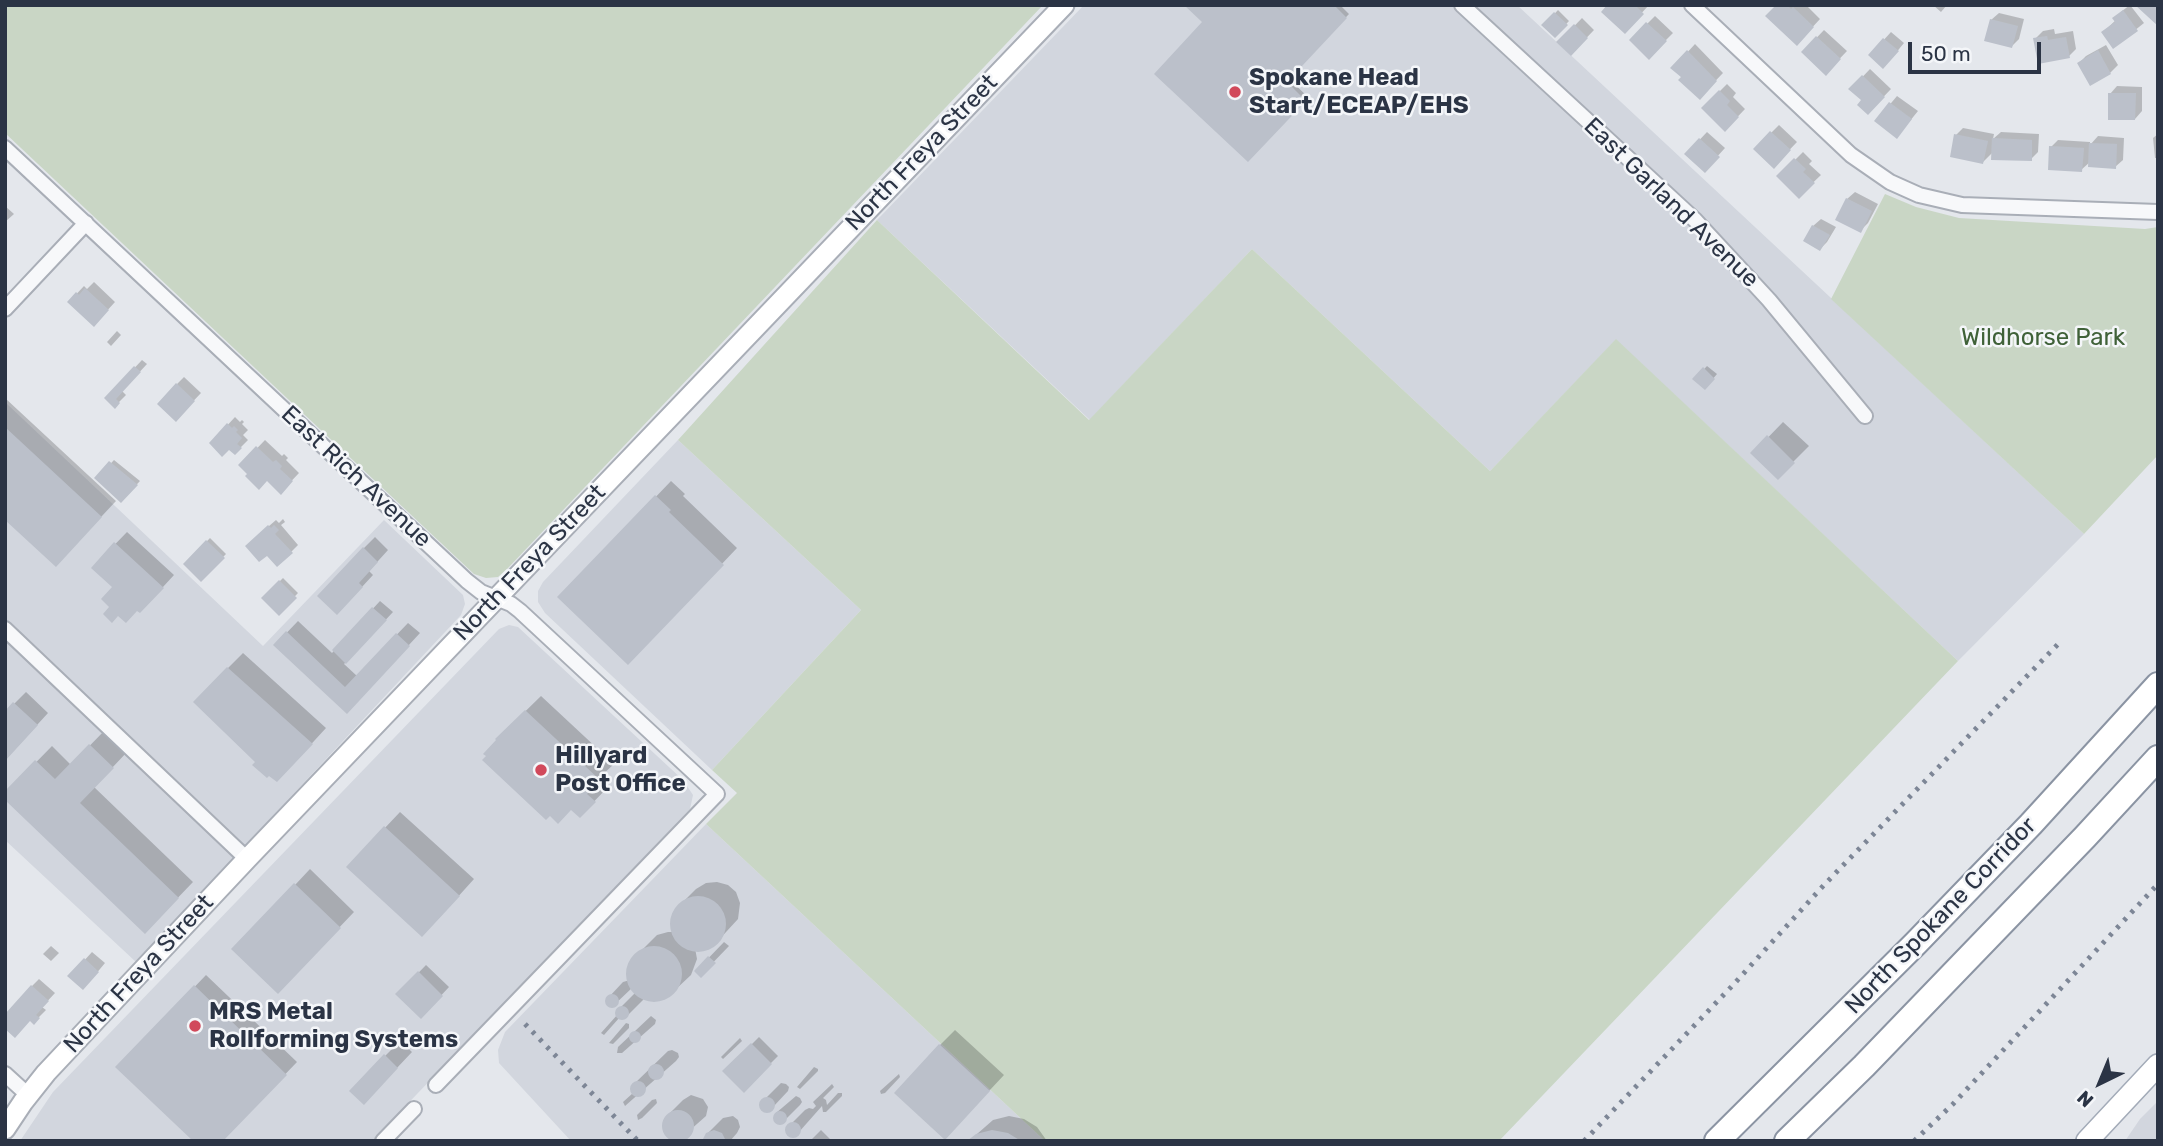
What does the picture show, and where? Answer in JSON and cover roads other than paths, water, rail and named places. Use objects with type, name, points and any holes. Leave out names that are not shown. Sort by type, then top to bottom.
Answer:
[{"type":"highway","name":"North Spokane Corridor","points":[[1717,1141],[1983,873],[2158,685]]},
{"type":"highway","name":"North Spokane Corridor","points":[[1787,1141],[1900,1028],[2158,758]]},
{"type":"main road","points":[[2087,1141],[2158,1065]]},
{"type":"street","name":"North Freya Street","points":[[5,1129],[28,1095],[65,1052],[1064,5]]},
{"type":"street","name":"East Garland Avenue","points":[[1462,5],[1695,220],[1769,300],[1865,416]]},
{"type":"street","points":[[1692,5],[1851,155],[1890,182],[1919,195],[1962,205],[2156,212]]},
{"type":"street","name":"East Rich Avenue","points":[[5,148],[467,581],[481,592],[511,604],[526,616],[717,794],[436,1085]]},
{"type":"street","points":[[5,309],[86,223]]},
{"type":"street","points":[[5,629],[247,859]]},
{"type":"street","points":[[5,1074],[28,1095]]},
{"type":"street","points":[[383,1141],[414,1109]]},
{"type":"railway","points":[[1584,1141],[1824,885],[2062,640]]},
{"type":"railway","points":[[1914,1141],[1953,1104],[2158,884]]},
{"type":"railway","points":[[525,1024],[638,1141]]},
{"type":"place","name":"Spokane Head Start/ECEAP/EHS","points":[[1235,92]]},
{"type":"place","name":"Hillyard Post Office","points":[[541,770]]},
{"type":"place","name":"MRS Metal Rollforming Systems","points":[[195,1026]]},
{"type":"park label","name":"Wildhorse Park","points":[[2043,338]]}]
